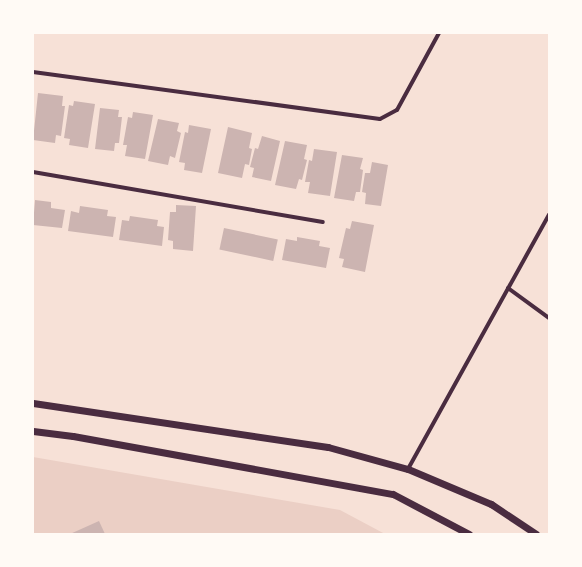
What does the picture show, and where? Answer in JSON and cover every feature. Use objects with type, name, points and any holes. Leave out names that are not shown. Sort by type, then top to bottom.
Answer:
[{"type":"street","points":[[33,72],[380,119],[398,110],[438,33]]},
{"type":"street","points":[[33,172],[323,222]]},
{"type":"street","points":[[408,469],[549,215]]},
{"type":"street","points":[[508,288],[549,318]]},
{"type":"street","points":[[33,402],[328,447],[408,469],[491,504],[536,534]]},
{"type":"street","points":[[33,431],[72,436],[393,494],[469,534]]},
{"type":"shaded area","points":[[33,457],[340,510],[385,534],[33,534]]},
{"type":"building","points":[[38,93],[63,96],[62,106],[65,106],[61,136],[56,135],[55,143],[33,140]]},
{"type":"building","points":[[74,101],[95,104],[88,148],[69,145],[70,139],[64,138],[69,105],[73,106]]},
{"type":"building","points":[[100,108],[119,110],[118,117],[122,117],[119,143],[115,143],[114,151],[95,149]]},
{"type":"building","points":[[133,112],[153,115],[145,159],[125,156],[127,145],[123,145],[128,117],[132,118]]},
{"type":"building","points":[[158,119],[179,123],[177,131],[181,133],[175,158],[170,156],[168,165],[148,161]]},
{"type":"building","points":[[189,125],[211,129],[202,173],[184,170],[185,163],[179,162],[185,132],[188,133]]},
{"type":"building","points":[[228,127],[252,133],[249,148],[252,149],[249,165],[245,164],[242,178],[218,173]]},
{"type":"building","points":[[262,136],[280,141],[271,181],[252,177],[254,168],[250,167],[255,148],[258,149]]},
{"type":"building","points":[[285,141],[307,145],[304,159],[307,160],[302,180],[299,179],[296,189],[275,185]]},
{"type":"building","points":[[314,149],[337,152],[330,196],[308,193],[310,182],[305,182],[309,160],[312,161]]},
{"type":"building","points":[[342,155],[363,158],[360,169],[363,170],[360,192],[356,192],[354,201],[334,198]]},
{"type":"building","points":[[372,162],[388,165],[381,206],[365,204],[366,193],[362,192],[365,173],[370,173]]},
{"type":"building","points":[[35,200],[51,202],[51,208],[65,210],[62,228],[33,225]]},
{"type":"building","points":[[176,205],[196,206],[193,251],[173,249],[173,241],[168,240],[170,212],[176,212]]},
{"type":"building","points":[[80,206],[108,210],[107,216],[116,217],[113,237],[68,231],[71,211],[79,213]]},
{"type":"building","points":[[130,216],[158,220],[157,226],[164,227],[162,246],[119,240],[122,220],[129,221]]},
{"type":"building","points":[[352,221],[374,225],[365,272],[342,267],[344,259],[339,258],[346,228],[350,229]]},
{"type":"building","points":[[224,228],[278,239],[273,261],[219,250]]},
{"type":"building","points":[[297,237],[320,241],[319,246],[330,248],[326,268],[282,260],[286,239],[297,241]]},
{"type":"building","points":[[99,521],[105,534],[70,534]]}]
